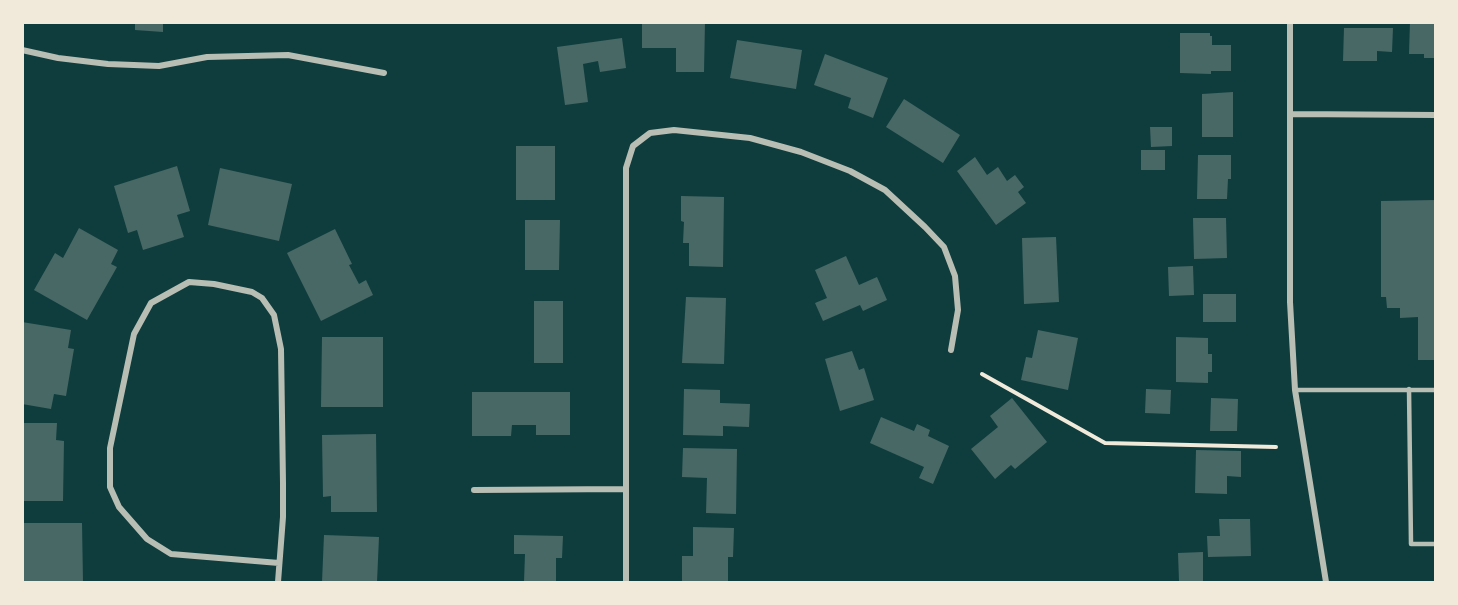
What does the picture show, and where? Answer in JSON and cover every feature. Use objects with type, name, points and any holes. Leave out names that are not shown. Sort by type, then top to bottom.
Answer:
[{"type":"street","points":[[1290,22],[1290,302],[1295,390],[1326,582]]},
{"type":"street","points":[[22,50],[68,60],[159,66],[207,57],[288,55],[384,73]]},
{"type":"street","points":[[1290,114],[1436,115]]},
{"type":"street","points":[[626,582],[626,168],[633,146],[650,133],[674,130],[750,138],[850,171],[885,190],[944,247],[956,276],[958,310],[951,350]]},
{"type":"street","points":[[278,582],[283,517],[281,349],[274,315],[262,298],[252,292],[189,282],[151,303],[134,334],[110,448],[110,487],[119,507],[147,538],[171,554],[279,563]]},
{"type":"street","points":[[474,490],[626,489]]},
{"type":"lane","points":[[1409,389],[1411,544],[1436,544]]},
{"type":"lane","points":[[1295,390],[1436,390]]},
{"type":"path","points":[[982,374],[1105,443],[1276,447]]},
{"type":"building","points":[[135,22],[163,22],[163,32],[135,30]]},
{"type":"building","points":[[642,22],[705,22],[704,72],[676,72],[676,48],[642,48]]},
{"type":"building","points":[[1410,22],[1436,22],[1436,58],[1424,58],[1424,54],[1409,54]]},
{"type":"building","points":[[1344,28],[1393,28],[1392,52],[1377,51],[1377,61],[1343,61]]},
{"type":"building","points":[[1180,33],[1210,33],[1212,45],[1231,45],[1231,71],[1211,71],[1211,74],[1180,73]]},
{"type":"building","points":[[622,38],[626,68],[600,72],[598,61],[583,64],[588,102],[565,105],[557,47]]},
{"type":"building","points":[[737,40],[802,50],[796,89],[730,78]]},
{"type":"building","points":[[825,54],[888,78],[873,118],[848,108],[851,98],[814,85]]},
{"type":"building","points":[[1233,92],[1233,137],[1202,137],[1202,94]]},
{"type":"building","points":[[904,99],[960,135],[943,163],[886,127]]},
{"type":"building","points":[[1150,127],[1172,127],[1172,146],[1151,147]]},
{"type":"building","points":[[516,146],[555,146],[555,200],[516,200]]},
{"type":"building","points":[[1141,150],[1165,150],[1165,170],[1141,170]]},
{"type":"building","points":[[1198,155],[1231,155],[1231,179],[1228,179],[1227,199],[1197,199]]},
{"type":"building","points":[[975,157],[987,175],[998,167],[1007,181],[1015,175],[1024,187],[1018,192],[1026,203],[996,225],[957,171]]},
{"type":"building","points":[[177,166],[190,211],[177,215],[184,237],[143,250],[137,230],[128,233],[114,186]]},
{"type":"building","points":[[220,168],[292,184],[279,241],[208,225]]},
{"type":"building","points":[[681,196],[724,197],[723,267],[689,266],[689,243],[683,243],[684,222],[681,221]]},
{"type":"building","points":[[1436,200],[1436,360],[1418,360],[1418,317],[1400,318],[1400,308],[1387,308],[1386,297],[1381,297],[1381,201]]},
{"type":"building","points":[[1193,218],[1226,218],[1227,258],[1194,259]]},
{"type":"building","points":[[525,220],[560,220],[559,270],[525,270]]},
{"type":"building","points":[[79,228],[118,250],[111,264],[117,267],[87,320],[34,290],[55,253],[63,258]]},
{"type":"building","points":[[335,229],[359,284],[366,280],[373,295],[321,321],[287,253]]},
{"type":"building","points":[[1056,237],[1059,302],[1024,304],[1022,238]]},
{"type":"building","points":[[846,256],[859,285],[877,277],[887,300],[863,311],[860,305],[823,321],[815,303],[827,298],[815,270]]},
{"type":"building","points":[[1193,266],[1194,295],[1169,296],[1168,267]]},
{"type":"building","points":[[1203,294],[1236,294],[1236,322],[1203,322]]},
{"type":"building","points":[[686,297],[726,298],[724,364],[682,363]]},
{"type":"building","points":[[534,301],[563,301],[563,363],[534,363]]},
{"type":"building","points":[[22,322],[71,330],[68,348],[74,349],[66,396],[54,394],[51,409],[22,404]]},
{"type":"building","points":[[1038,330],[1078,338],[1068,390],[1021,380],[1026,357],[1032,358]]},
{"type":"building","points":[[322,337],[383,337],[383,407],[321,407]]},
{"type":"building","points":[[1176,337],[1208,338],[1208,354],[1212,354],[1212,372],[1208,372],[1208,383],[1176,382]]},
{"type":"building","points":[[852,351],[859,370],[864,368],[874,400],[840,411],[825,359]]},
{"type":"building","points":[[684,389],[720,390],[720,403],[750,404],[749,427],[723,426],[723,436],[683,435]]},
{"type":"building","points":[[1146,389],[1171,390],[1170,414],[1145,413]]},
{"type":"building","points":[[472,392],[570,392],[570,435],[536,435],[536,425],[512,425],[511,436],[472,436]]},
{"type":"building","points":[[1012,398],[1047,442],[1015,469],[1011,465],[995,479],[971,449],[998,427],[990,416]]},
{"type":"building","points":[[1211,398],[1238,399],[1237,431],[1210,431]]},
{"type":"building","points":[[881,417],[914,431],[917,424],[930,430],[928,436],[949,446],[933,484],[919,478],[924,467],[870,443]]},
{"type":"building","points":[[22,423],[57,423],[56,440],[64,441],[63,501],[22,501]]},
{"type":"building","points":[[376,434],[377,512],[331,512],[331,496],[323,497],[322,435]]},
{"type":"building","points":[[683,448],[737,449],[736,514],[706,513],[707,478],[682,477]]},
{"type":"building","points":[[1196,450],[1241,451],[1241,477],[1227,476],[1227,494],[1195,493]]},
{"type":"building","points":[[1219,519],[1250,519],[1251,556],[1208,557],[1207,536],[1220,536]]},
{"type":"building","points":[[24,523],[82,523],[83,582],[24,582]]},
{"type":"building","points":[[693,527],[734,528],[733,557],[728,557],[728,582],[682,582],[682,556],[693,556]]},
{"type":"building","points":[[324,535],[379,537],[377,582],[322,582]]},
{"type":"building","points":[[514,535],[563,536],[562,558],[556,558],[556,582],[524,582],[525,554],[514,554]]},
{"type":"building","points":[[1203,552],[1203,581],[1179,581],[1178,553]]}]
